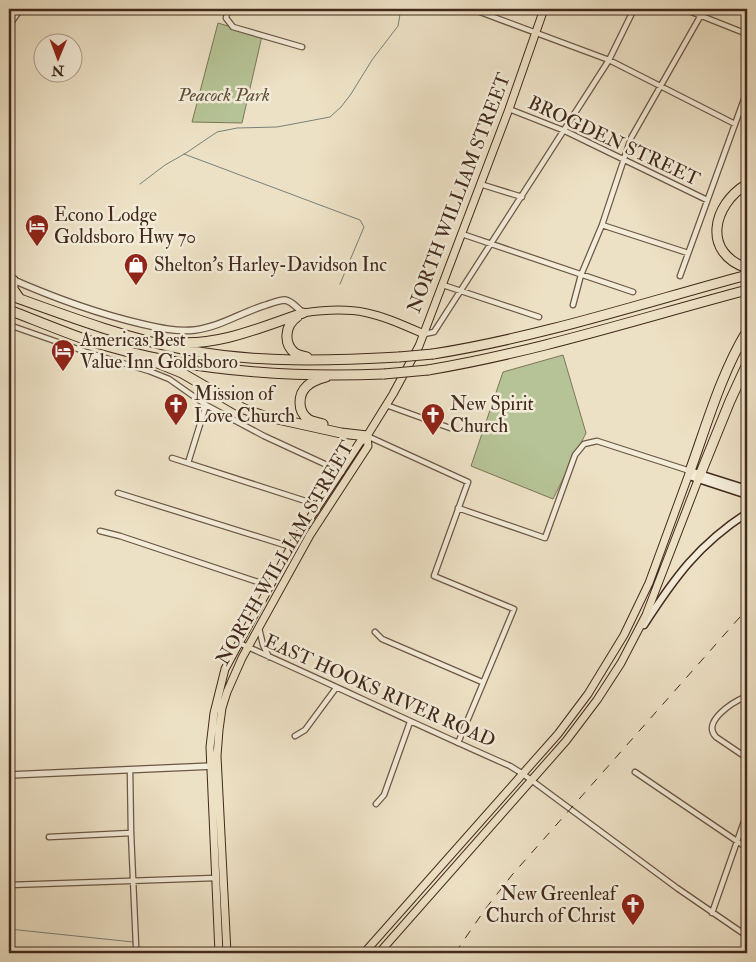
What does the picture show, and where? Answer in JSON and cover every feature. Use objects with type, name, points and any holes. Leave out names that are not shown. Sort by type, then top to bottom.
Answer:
[{"type":"highway","points":[[747,184],[724,205],[718,219],[717,236],[723,252],[730,260],[747,268]]},
{"type":"highway","points":[[9,295],[90,325],[187,350],[242,357],[332,360],[433,354],[478,347],[747,275]]},
{"type":"highway","points":[[10,281],[20,299]]},
{"type":"highway","points":[[367,436],[307,418],[301,408],[300,395],[307,386],[326,377],[428,370],[471,362],[517,352],[747,290]]},
{"type":"highway","points":[[9,310],[87,340],[125,350],[229,370],[274,374],[347,376]]},
{"type":"highway","points":[[303,313],[293,320],[287,330],[288,343],[291,348],[301,355],[332,360]]},
{"type":"highway","points":[[138,338],[190,344],[223,340],[303,313]]},
{"type":"highway","points":[[690,474],[716,397],[737,348],[747,331]]},
{"type":"highway","points":[[125,350],[182,374],[244,409],[264,416],[341,433],[367,436]]},
{"type":"highway","points":[[699,477],[747,364]]},
{"type":"main road","name":"NORTH WILLIAM STREET","points":[[219,953],[209,766],[211,728],[225,669],[291,547],[360,442],[367,436],[419,346],[509,109],[544,9]]},
{"type":"main road","points":[[303,313],[327,310],[359,310],[390,319],[424,334]]},
{"type":"main road","name":"NORTH WILLIAM STREET","points":[[227,953],[218,766],[218,743],[226,692],[247,647],[310,535],[368,446],[367,436]]},
{"type":"main road","points":[[364,953],[558,734],[588,694],[624,635],[644,592],[690,474],[747,495]]},
{"type":"main road","points":[[699,477],[747,490]]},
{"type":"main road","points":[[632,643],[656,592],[699,477]]},
{"type":"main road","points":[[379,953],[566,741],[597,700],[663,596],[692,559],[719,533],[747,514]]},
{"type":"main road","points":[[588,694],[597,700]]},
{"type":"main road","points":[[215,878],[219,881],[223,931],[226,942]]},
{"type":"street","points":[[9,25],[20,9]]},
{"type":"street","points":[[228,9],[226,18],[233,27],[302,47]]},
{"type":"street","points":[[472,9],[609,60],[735,124]]},
{"type":"street","points":[[424,334],[434,332],[522,197],[609,60],[634,9]]},
{"type":"street","points":[[685,9],[747,34]]},
{"type":"street","points":[[573,306],[581,275],[602,225],[631,138],[701,15]]},
{"type":"street","points":[[680,276],[747,91]]},
{"type":"street","name":"BROGDEN STREET","points":[[509,109],[565,130],[707,200]]},
{"type":"street","points":[[480,184],[522,197]]},
{"type":"street","points":[[602,225],[688,253]]},
{"type":"street","points":[[462,234],[633,292]]},
{"type":"street","points":[[10,281],[66,303],[123,320],[164,329],[201,329],[285,300],[303,313]]},
{"type":"street","points":[[443,284],[539,317]]},
{"type":"street","points":[[9,325],[170,379],[206,405],[264,436],[342,472]]},
{"type":"street","points":[[188,463],[206,405]]},
{"type":"street","points":[[386,405],[450,428]]},
{"type":"street","points":[[367,436],[468,482],[434,576],[514,609],[458,743]]},
{"type":"street","points":[[458,508],[544,538],[575,455],[584,444],[597,441],[674,466],[690,474]]},
{"type":"street","points":[[172,458],[318,505]]},
{"type":"street","points":[[118,493],[291,547]]},
{"type":"street","points":[[100,531],[130,539],[270,586]]},
{"type":"street","points":[[259,626],[263,645],[269,657]]},
{"type":"street","points":[[375,632],[382,639],[482,682]]},
{"type":"street","name":"EAST HOOKS RIVER ROAD","points":[[239,644],[510,766],[712,913],[747,936]]},
{"type":"street","points":[[295,736],[305,730],[336,688]]},
{"type":"street","points":[[745,697],[732,703],[713,722],[710,728],[711,732],[747,758]]},
{"type":"street","points":[[376,804],[384,795],[410,722]]},
{"type":"street","points":[[9,775],[218,766]]},
{"type":"street","points":[[130,770],[130,833],[136,946]]},
{"type":"street","points":[[635,772],[747,848]]},
{"type":"street","points":[[712,913],[747,813]]},
{"type":"street","points":[[49,837],[130,833]]},
{"type":"street","points":[[10,885],[215,878]]},
{"type":"green space","name":"Peacock Park","points":[[218,23],[262,36],[242,123],[192,122]]},
{"type":"green space","points":[[563,355],[586,433],[553,499],[471,466],[503,372]]},
{"type":"waterway","points":[[140,184],[165,165],[217,132],[237,128],[277,127],[330,117],[351,94],[372,60],[398,26],[401,9]]},
{"type":"waterway","points":[[184,154],[360,220],[364,227],[340,284]]},
{"type":"waterway","points":[[9,929],[133,942]]},
{"type":"railway","points":[[455,953],[486,908],[512,875],[747,609]]},
{"type":"place","name":"Econo Lodge Goldsboro Hwy 70","points":[[37,247]]},
{"type":"place","name":"Shelton's Harley-Davidson Inc","points":[[136,286]]},
{"type":"place","name":"Americas Best Value Inn Goldsboro","points":[[63,372]]},
{"type":"place","name":"Mission of Love Church","points":[[176,426]]},
{"type":"place","name":"New Spirit Church","points":[[433,436]]},
{"type":"place","name":"New Greenleaf Church of Christ","points":[[633,926]]}]
